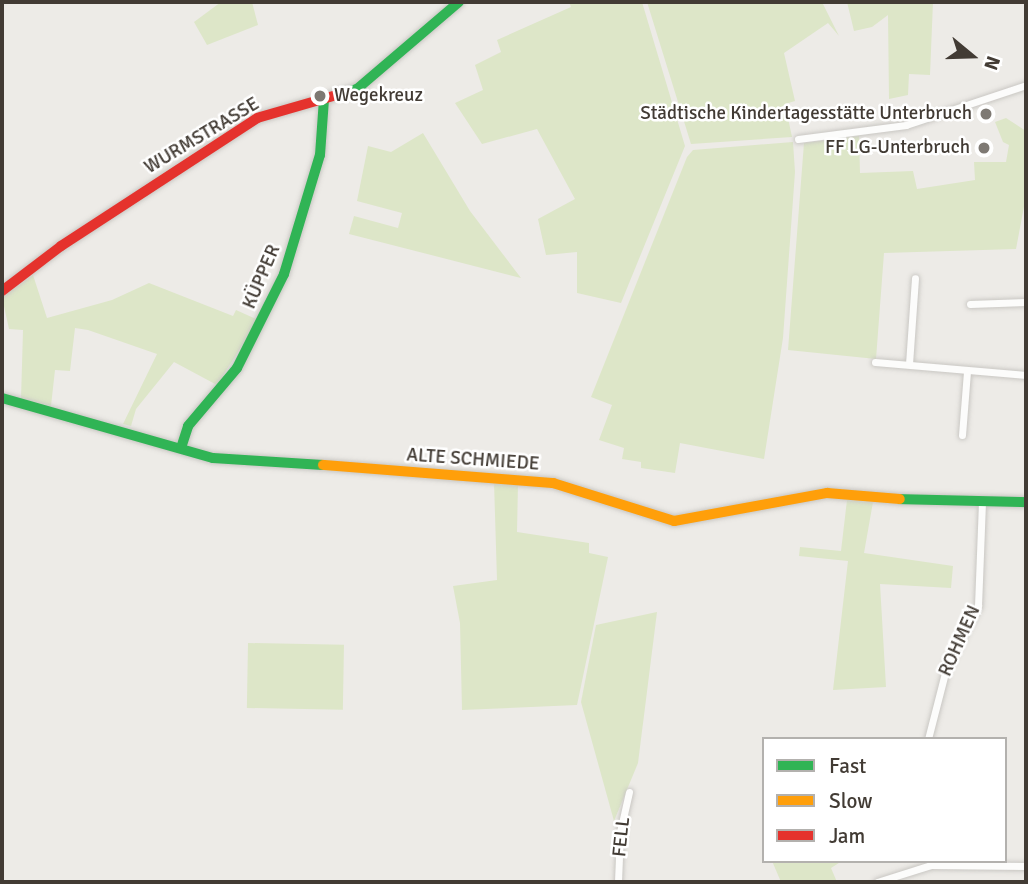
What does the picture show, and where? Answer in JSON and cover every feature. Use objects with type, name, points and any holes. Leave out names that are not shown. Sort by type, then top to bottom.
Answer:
[{"type":"street","name":"WURMSTRASSE","points":[[2,291],[61,246],[257,118],[357,89],[459,2]]},
{"type":"street","points":[[798,139],[906,125],[1026,85]]},
{"type":"street","name":"KÜPPER","points":[[181,448],[188,426],[237,368],[284,274],[320,155],[324,99]]},
{"type":"street","points":[[909,364],[915,278]]},
{"type":"street","points":[[970,304],[1026,302]]},
{"type":"street","points":[[876,362],[1026,375]]},
{"type":"street","points":[[962,435],[967,371]]},
{"type":"street","name":"ALTE SCHMIEDE","points":[[2,398],[236,462],[554,483],[674,521],[827,493],[925,502],[1026,502]]},
{"type":"street","name":"ROHMEN","points":[[929,737],[947,664],[978,606],[982,500]]},
{"type":"street","name":"FELL","points":[[618,882],[620,832],[629,792]]},
{"type":"street","points":[[877,882],[920,864],[1026,866]]},
{"type":"green space","points":[[221,2],[252,2],[258,25],[207,45],[194,22]]},
{"type":"green space","points":[[569,2],[642,2],[685,146],[621,303],[577,293],[577,252],[546,255],[538,219],[575,199],[537,129],[482,144],[455,103],[483,90],[475,65],[501,52],[497,40],[571,7]]},
{"type":"green space","points":[[647,2],[822,2],[839,36],[828,23],[784,53],[795,101],[785,104],[792,137],[691,144]]},
{"type":"green space","points":[[847,2],[933,2],[930,75],[909,74],[908,95],[889,99],[888,15],[872,27],[854,31]]},
{"type":"green space","points":[[1006,118],[1026,131],[1026,196],[1016,249],[884,253],[876,359],[788,350],[804,143],[859,136],[860,173],[913,171],[917,189],[975,180],[974,162],[1006,162],[1009,145],[1003,142],[995,122]]},
{"type":"green space","points":[[423,133],[470,211],[521,278],[349,234],[354,216],[398,228],[402,213],[357,201],[368,146],[391,152]]},
{"type":"green space","points":[[793,142],[795,172],[783,338],[764,459],[680,443],[675,473],[641,468],[641,462],[622,459],[624,448],[599,440],[612,405],[591,397],[687,157],[693,150]]},
{"type":"green space","points":[[33,275],[47,318],[112,300],[149,283],[233,316],[236,310],[258,320],[217,385],[174,362],[136,409],[131,426],[123,424],[157,354],[88,330],[75,328],[70,371],[55,370],[51,406],[21,399],[23,330],[9,329],[2,297]]},
{"type":"green space","points":[[494,482],[518,484],[517,532],[589,543],[589,553],[608,557],[577,705],[462,710],[460,623],[453,586],[497,580]]},
{"type":"green space","points":[[847,500],[873,502],[864,553],[953,566],[951,588],[880,584],[886,687],[833,690],[848,561],[799,556],[800,547],[841,551]]},
{"type":"green space","points":[[657,612],[638,763],[614,821],[581,702],[596,625]]},
{"type":"green space","points":[[248,643],[344,645],[343,710],[247,708]]},
{"type":"green space","points":[[773,863],[839,863],[831,868],[837,882],[781,882]]},
{"type":"traffic: fast","points":[[347,92],[357,89],[459,2]]},
{"type":"traffic: fast","points":[[181,448],[188,426],[237,368],[284,274],[320,155],[324,99]]},
{"type":"traffic: fast","points":[[2,398],[213,458],[323,465]]},
{"type":"traffic: fast","points":[[900,499],[1026,502]]},
{"type":"traffic: slow","points":[[323,465],[553,483],[674,521],[827,493],[900,499]]},
{"type":"traffic: jam","points":[[2,291],[61,246],[257,118],[347,92]]},
{"type":"place","name":"Wegekreuz","points":[[320,96]]},
{"type":"place","name":"Städtische Kindertagesstätte Unterbruch","points":[[986,114]]},
{"type":"place","name":"FF LG-Unterbruch","points":[[984,148]]}]
